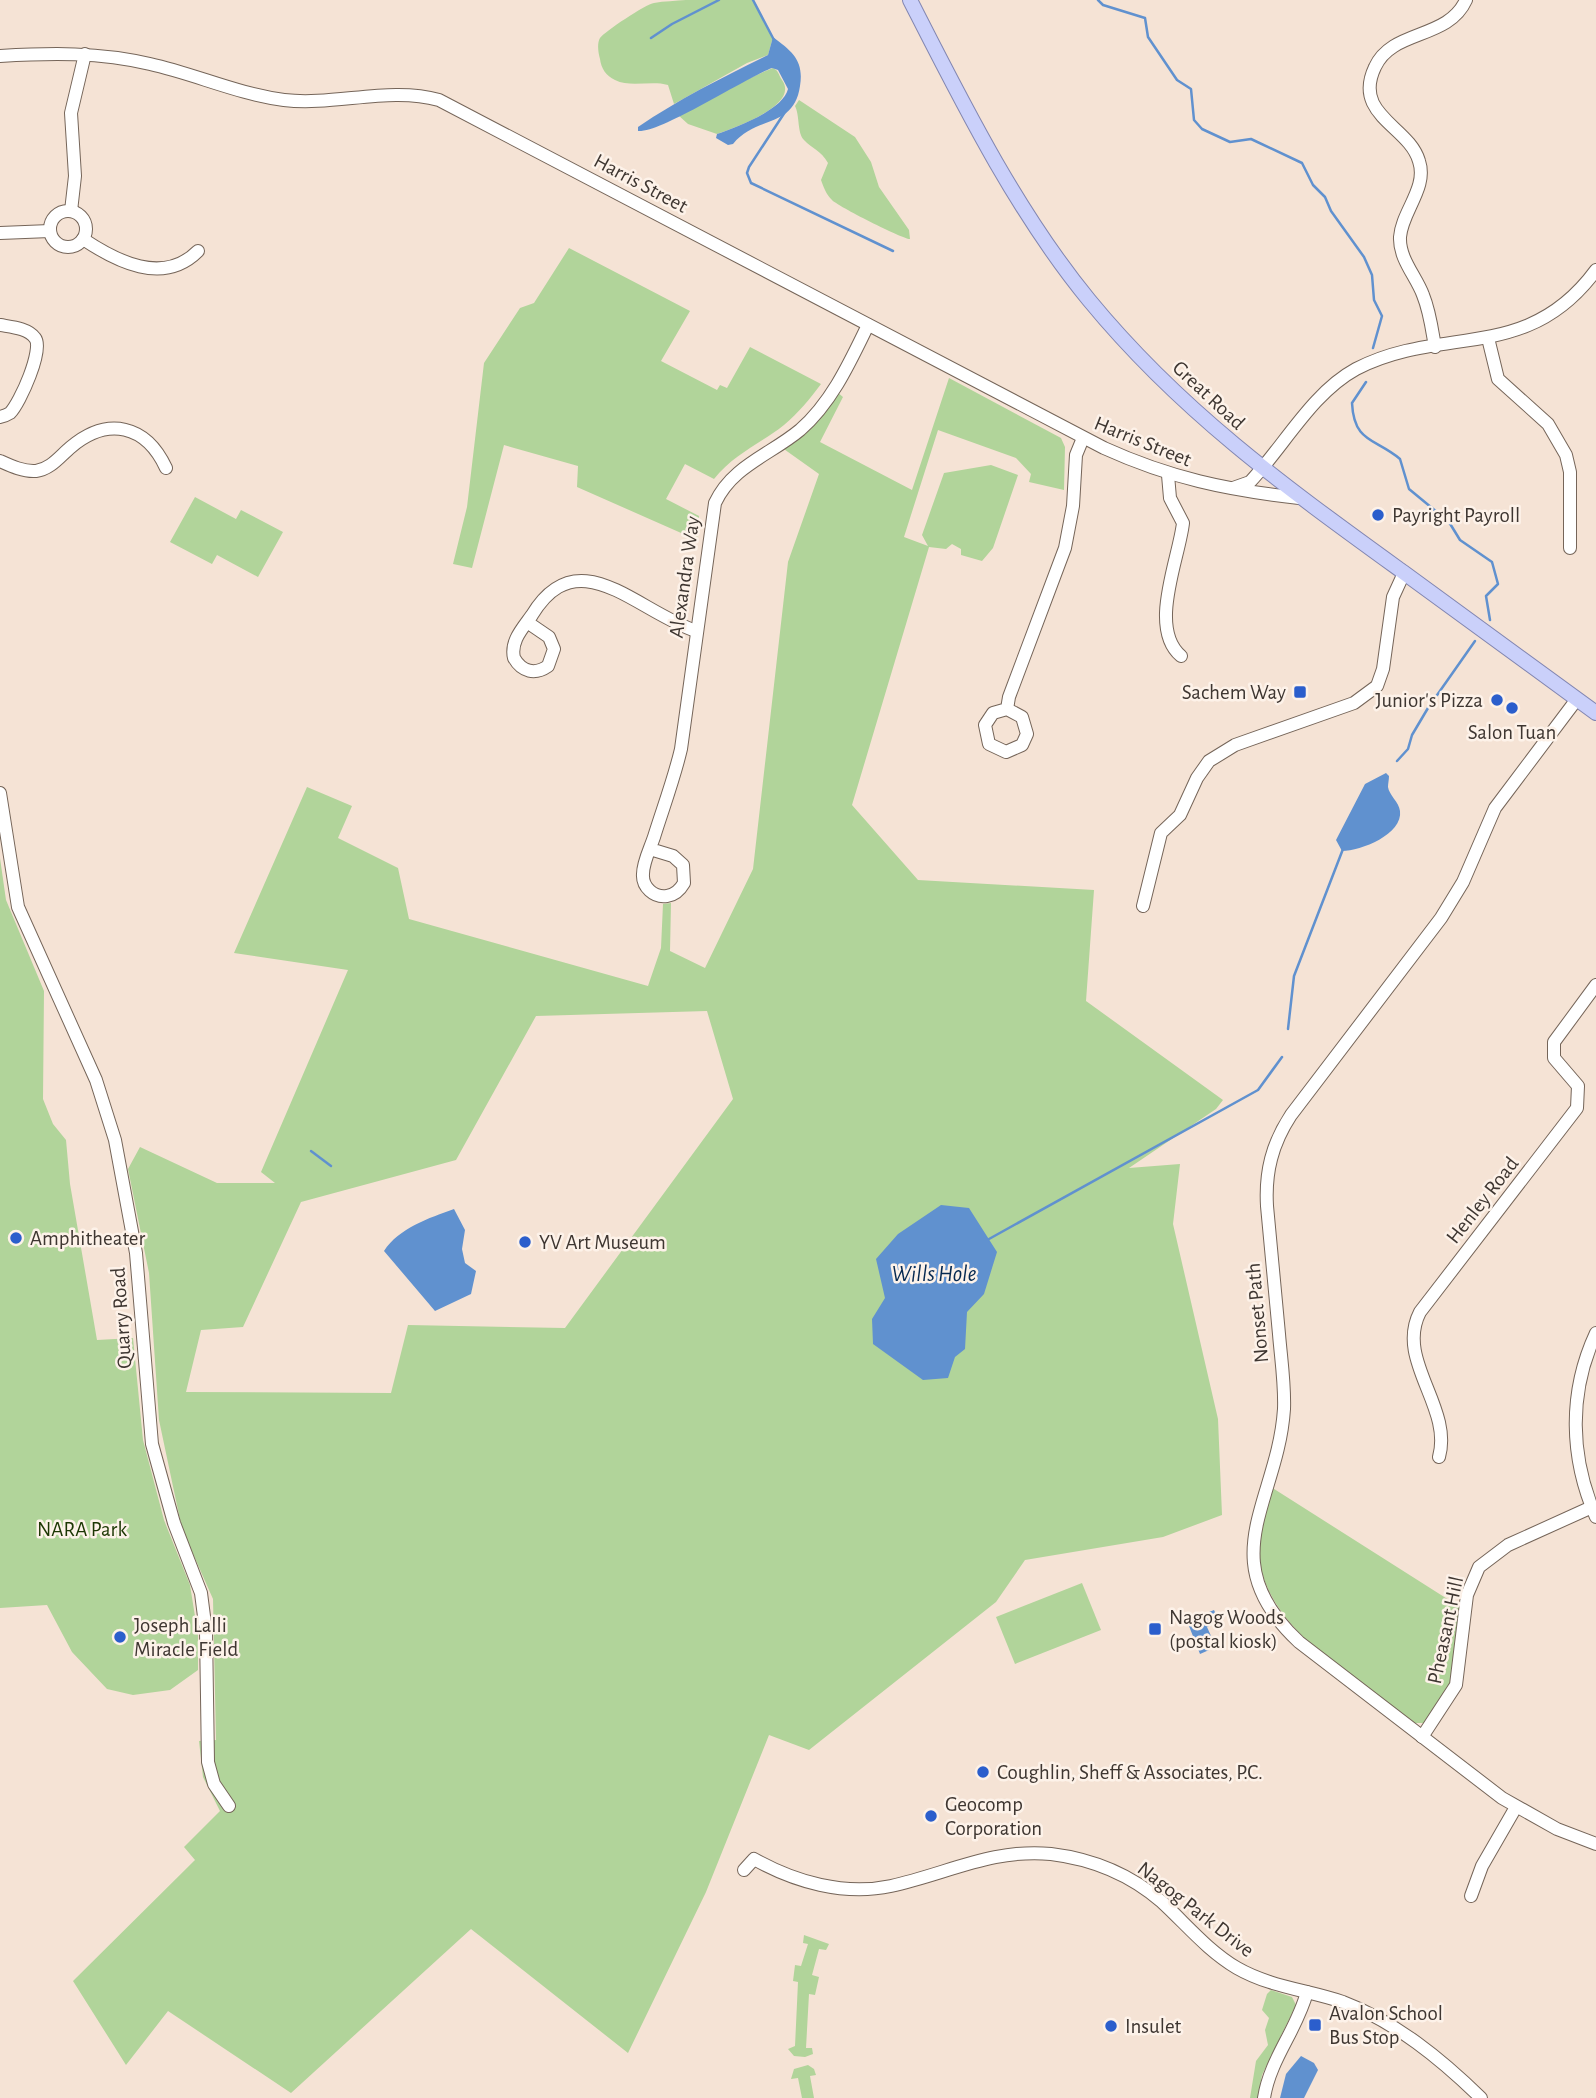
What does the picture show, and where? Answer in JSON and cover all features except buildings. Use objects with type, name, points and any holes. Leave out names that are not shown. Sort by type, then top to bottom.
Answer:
[{"type":"main road","name":"Great Road","points":[[910,0],[1005,174],[1072,278],[1165,384],[1262,470],[1596,713]]},
{"type":"street","points":[[1435,347],[1424,297],[1400,246],[1401,229],[1421,179],[1419,160],[1408,142],[1376,111],[1370,84],[1375,66],[1385,53],[1445,25],[1457,14],[1466,0]]},
{"type":"street","points":[[71,211],[75,176],[71,113],[85,54]]},
{"type":"street","name":"Harris Street","points":[[0,55],[85,54],[147,63],[285,100],[331,101],[415,96],[439,100],[1083,438],[1168,475],[1226,489],[1299,498]]},
{"type":"street","points":[[71,211],[84,220],[86,230],[83,239],[74,246],[64,246],[55,241],[50,231],[54,217],[71,211]]},
{"type":"street","points":[[0,233],[50,231]]},
{"type":"street","points":[[83,239],[114,260],[141,268],[180,262],[198,251]]},
{"type":"street","points":[[1226,489],[1246,485],[1262,470],[1327,392],[1349,373],[1385,358],[1523,329],[1551,315],[1577,296],[1596,270]]},
{"type":"street","points":[[0,325],[26,330],[36,338],[38,356],[12,411],[0,416]]},
{"type":"street","name":"Alexandra Way","points":[[650,849],[681,749],[708,532],[720,492],[734,474],[793,435],[819,410],[841,379],[868,325]]},
{"type":"street","points":[[1488,338],[1498,379],[1548,424],[1566,455],[1570,472],[1570,548]]},
{"type":"street","points":[[0,461],[23,470],[36,471],[46,468],[83,438],[100,430],[119,428],[139,434],[148,440],[157,448],[166,468]]},
{"type":"street","points":[[1007,709],[1009,696],[1065,548],[1073,506],[1076,455],[1083,438]]},
{"type":"street","points":[[1168,475],[1170,499],[1183,523],[1171,578],[1167,637],[1181,656]]},
{"type":"street","points":[[1143,906],[1161,833],[1180,815],[1197,778],[1209,761],[1235,745],[1354,703],[1377,686],[1394,597],[1404,573]]},
{"type":"street","points":[[527,622],[543,597],[554,587],[581,579],[602,584],[663,618],[696,631]]},
{"type":"street","name":"Nonset Path","points":[[1577,699],[1495,808],[1463,882],[1441,918],[1286,1122],[1268,1166],[1267,1206],[1284,1409],[1256,1520],[1253,1544],[1257,1580],[1272,1612],[1288,1632],[1516,1807],[1557,1829],[1596,1844]]},
{"type":"street","name":"Quarry Road","points":[[0,793],[18,907],[96,1080],[115,1140],[136,1253],[152,1444],[174,1523],[204,1604],[208,1762],[214,1784],[229,1806]]},
{"type":"street","name":"Henley Road","points":[[1439,1457],[1441,1431],[1416,1354],[1413,1328],[1420,1312],[1577,1108],[1578,1086],[1558,1065],[1552,1049],[1556,1037],[1596,985]]},
{"type":"street","points":[[1594,1512],[1579,1469],[1575,1419],[1579,1382],[1596,1333]]},
{"type":"street","name":"Pheasant Hill","points":[[1422,1737],[1456,1685],[1467,1595],[1479,1567],[1508,1545],[1594,1512]]},
{"type":"street","points":[[1471,1895],[1482,1866],[1516,1807]]},
{"type":"street","name":"Nagog Park Drive","points":[[744,1870],[754,1859],[814,1883],[861,1890],[894,1885],[1002,1855],[1039,1853],[1078,1859],[1104,1867],[1141,1886],[1207,1947],[1231,1964],[1263,1980],[1357,2008],[1400,2032],[1433,2055],[1481,2098]]},
{"type":"street","points":[[1264,2098],[1271,2068],[1300,2014],[1307,1992]]},
{"type":"green space","points":[[753,0],[773,37],[768,55],[747,63],[674,104],[668,85],[621,82],[607,74],[598,51],[599,40],[603,35],[654,3]]},
{"type":"green space","points":[[773,68],[785,89],[782,98],[751,120],[717,134],[688,124],[678,115],[737,84]]},
{"type":"green space","points":[[799,100],[855,137],[871,162],[879,187],[909,230],[910,239],[858,215],[830,198],[821,180],[828,163],[800,133],[795,106]]},
{"type":"green space","points":[[569,248],[690,311],[661,361],[717,390],[720,385],[727,388],[750,347],[821,384],[804,406],[784,425],[739,456],[714,479],[685,464],[666,499],[699,516],[697,540],[577,487],[578,466],[504,445],[472,568],[453,564],[467,507],[484,363],[520,308],[534,303]]},
{"type":"green space","points":[[949,378],[1061,438],[1065,447],[1064,490],[1029,482],[1031,474],[1016,458],[938,430],[904,537],[928,546],[922,535],[944,473],[991,465],[1018,475],[993,548],[982,561],[961,555],[961,549],[952,544],[946,549],[929,547],[852,805],[918,880],[1094,890],[1086,1001],[1223,1100],[1216,1109],[1129,1168],[1180,1164],[1173,1224],[1218,1419],[1222,1515],[1163,1537],[1025,1560],[996,1602],[809,1750],[769,1735],[706,1892],[628,2053],[471,1929],[291,2093],[168,2011],[126,2065],[73,1981],[195,1860],[184,1847],[220,1811],[203,1777],[199,1741],[216,1740],[213,1599],[182,1529],[159,1420],[149,1273],[128,1169],[140,1147],[217,1183],[275,1183],[261,1172],[348,970],[234,953],[307,787],[352,806],[338,838],[398,868],[409,919],[648,986],[661,948],[663,904],[671,903],[670,951],[705,968],[753,869],[788,562],[819,474],[781,447],[837,392],[843,397],[820,442],[912,490]],"holes":[[[707,1011],[733,1099],[565,1328],[408,1325],[391,1393],[186,1392],[201,1330],[243,1327],[301,1202],[456,1160],[536,1016]]]},
{"type":"green space","points":[[195,497],[236,519],[241,510],[283,532],[258,577],[217,555],[212,564],[170,542]]},
{"type":"green space","name":"NARA Park","points":[[0,858],[6,900],[44,991],[43,1099],[53,1124],[66,1140],[70,1184],[97,1340],[133,1338],[143,1440],[164,1520],[190,1585],[198,1635],[198,1670],[170,1690],[133,1695],[107,1689],[72,1652],[47,1605],[0,1608]]},
{"type":"green space","points":[[1271,1487],[1460,1607],[1452,1682],[1426,1723],[1415,1723],[1342,1670],[1294,1628],[1276,1604],[1264,1578],[1259,1550],[1264,1510]]},
{"type":"green space","points":[[1082,1583],[1101,1630],[1015,1664],[996,1617]]},
{"type":"green space","points":[[804,1935],[829,1944],[826,1950],[819,1949],[812,1975],[819,1977],[815,1995],[809,1994],[806,2048],[812,2048],[813,2054],[805,2057],[794,2056],[788,2049],[795,2046],[798,1982],[793,1981],[795,1965],[801,1966],[808,1944],[803,1943]]},
{"type":"green space","points":[[1271,1990],[1292,1997],[1296,2005],[1262,2075],[1258,2098],[1250,2098],[1256,2061],[1268,2045],[1265,2030],[1269,2018],[1262,2010]]},
{"type":"green space","points":[[808,2065],[814,2069],[816,2075],[810,2076],[814,2098],[802,2098],[798,2078],[791,2079],[794,2069]]},
{"type":"water","points":[[773,37],[796,58],[801,77],[796,100],[782,116],[752,129],[733,144],[728,145],[716,138],[717,134],[769,111],[784,97],[788,89],[778,70],[772,68],[683,115],[638,131],[638,127],[669,107],[768,55]]},
{"type":"water","points":[[1386,773],[1389,776],[1389,790],[1400,811],[1395,827],[1379,840],[1360,848],[1342,851],[1336,840],[1365,784]]},
{"type":"water","name":"Wills Hole","points":[[941,1205],[969,1208],[997,1252],[984,1294],[967,1312],[965,1349],[955,1357],[948,1378],[923,1380],[873,1344],[872,1319],[885,1298],[876,1259],[898,1234]]},
{"type":"water","points":[[454,1209],[465,1230],[462,1249],[465,1263],[476,1271],[471,1294],[435,1311],[384,1251],[406,1230]]},
{"type":"water","points":[[1214,1610],[1219,1621],[1207,1627],[1216,1647],[1200,1654],[1187,1621]]},
{"type":"water","points":[[1301,2056],[1314,2063],[1318,2070],[1304,2098],[1280,2098],[1286,2074]]},
{"type":"waterway","points":[[651,38],[719,0]]},
{"type":"waterway","points":[[753,0],[774,40]]},
{"type":"waterway","points":[[1098,0],[1103,5],[1145,18],[1148,37],[1177,80],[1191,89],[1194,120],[1202,129],[1230,142],[1251,139],[1302,163],[1313,185],[1325,197],[1331,211],[1364,257],[1372,275],[1374,300],[1382,316],[1373,348]]},
{"type":"waterway","points":[[785,112],[749,167],[747,173],[751,183],[893,251]]},
{"type":"waterway","points":[[1366,382],[1352,403],[1361,433],[1400,459],[1409,489],[1449,522],[1460,540],[1492,562],[1498,584],[1486,596],[1490,620]]},
{"type":"waterway","points":[[1397,761],[1408,749],[1412,735],[1428,708],[1475,641]]},
{"type":"waterway","points":[[1288,1029],[1294,976],[1343,849]]},
{"type":"waterway","points":[[989,1239],[1258,1090],[1282,1057]]},
{"type":"waterway","points":[[311,1151],[331,1166]]},
{"type":"place","name":"Payright Payroll","points":[[1378,515]]},
{"type":"place","name":"Sachem Way","points":[[1300,692]]},
{"type":"place","name":"Junior's Pizza","points":[[1497,700]]},
{"type":"place","name":"Salon Tuan","points":[[1512,708]]},
{"type":"place","name":"Amphitheater","points":[[16,1238]]},
{"type":"place","name":"YV Art Museum","points":[[525,1242]]},
{"type":"place","name":"Nagog Woods (postal kiosk)","points":[[1155,1629]]},
{"type":"place","name":"Joseph Lalli Miracle Field","points":[[120,1637]]},
{"type":"place","name":"Coughlin, Sheff & Associates, P.C.","points":[[983,1772]]},
{"type":"place","name":"Geocomp Corporation","points":[[931,1816]]},
{"type":"place","name":"Avalon School Bus Stop","points":[[1315,2025]]},
{"type":"place","name":"Insulet","points":[[1111,2026]]}]
